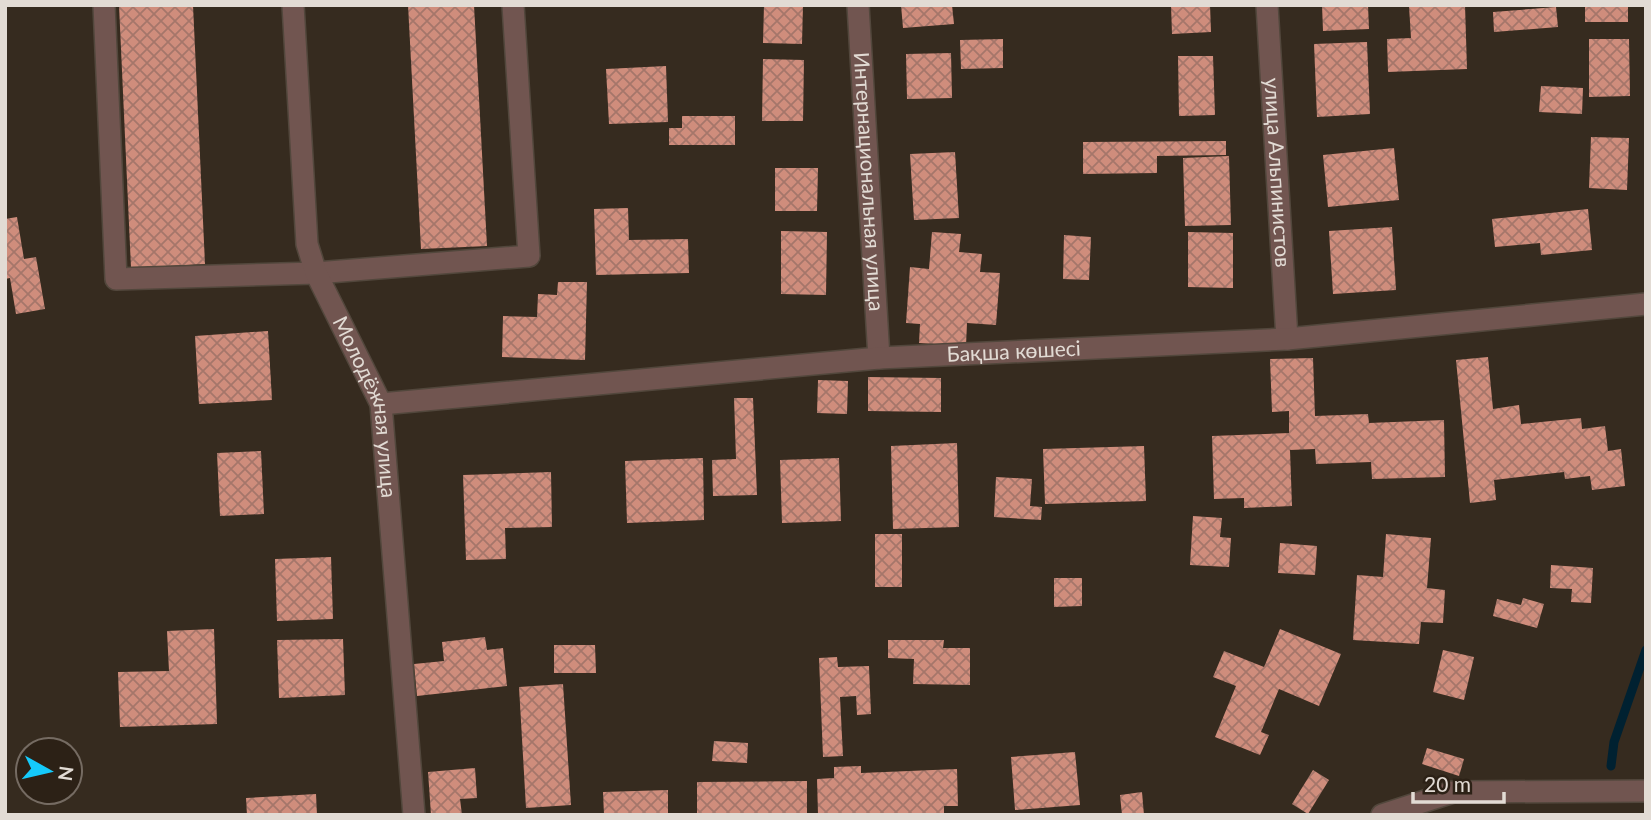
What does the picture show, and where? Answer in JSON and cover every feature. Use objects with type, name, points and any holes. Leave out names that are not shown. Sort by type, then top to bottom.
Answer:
[{"type":"street","points":[[104,5],[116,279],[316,273],[529,256],[513,5]]},
{"type":"street","name":"Молодёжная улица","points":[[293,5],[307,244],[316,273],[381,404],[414,815]]},
{"type":"street","name":"Интернациональная улица","points":[[858,5],[879,358]]},
{"type":"street","name":"улица Альпинистов","points":[[1267,5],[1287,339]]},
{"type":"street","name":"Бақша көшесі","points":[[381,404],[879,358],[1287,339],[1646,304]]},
{"type":"street","points":[[1382,815],[1453,792],[1646,791]]},
{"type":"building","points":[[119,5],[193,5],[205,264],[131,268]]},
{"type":"building","points":[[408,5],[474,5],[487,246],[421,249]]},
{"type":"building","points":[[764,5],[803,5],[802,44],[763,43]]},
{"type":"building","points":[[901,5],[952,5],[954,24],[903,28]]},
{"type":"building","points":[[1171,5],[1210,5],[1211,32],[1172,34]]},
{"type":"building","points":[[1322,5],[1368,5],[1369,29],[1323,31]]},
{"type":"building","points":[[1465,5],[1467,69],[1388,72],[1387,39],[1411,38],[1409,6]]},
{"type":"building","points":[[1585,5],[1628,5],[1628,22],[1585,22]]},
{"type":"building","points":[[1556,7],[1558,27],[1494,32],[1493,12]]},
{"type":"building","points":[[1003,39],[1003,68],[961,69],[960,40]]},
{"type":"building","points":[[1589,39],[1629,39],[1630,96],[1589,97]]},
{"type":"building","points":[[1367,42],[1370,114],[1317,117],[1314,44]]},
{"type":"building","points":[[951,53],[952,98],[907,99],[906,54]]},
{"type":"building","points":[[1178,56],[1213,56],[1215,115],[1179,116]]},
{"type":"building","points":[[763,59],[804,60],[803,121],[762,121]]},
{"type":"building","points":[[666,66],[668,122],[609,124],[606,69]]},
{"type":"building","points":[[1541,86],[1583,88],[1582,114],[1539,112]]},
{"type":"building","points":[[682,116],[735,116],[735,145],[669,145],[669,128],[682,128]]},
{"type":"building","points":[[1591,137],[1629,138],[1627,190],[1589,188]]},
{"type":"building","points":[[1226,141],[1226,155],[1157,156],[1157,173],[1083,174],[1083,142]]},
{"type":"building","points":[[1394,148],[1399,200],[1328,207],[1323,155]]},
{"type":"building","points":[[955,152],[959,218],[914,220],[910,154]]},
{"type":"building","points":[[1229,156],[1231,225],[1185,226],[1183,158]]},
{"type":"building","points":[[775,168],[818,168],[817,211],[775,211]]},
{"type":"building","points":[[628,208],[629,240],[688,239],[689,273],[596,275],[594,209]]},
{"type":"building","points":[[1588,209],[1592,250],[1541,255],[1540,243],[1495,247],[1492,219]]},
{"type":"building","points":[[17,217],[24,259],[36,257],[45,309],[16,314],[10,278],[5,279],[5,219]]},
{"type":"building","points":[[1392,227],[1396,290],[1333,294],[1329,231]]},
{"type":"building","points":[[781,231],[827,232],[826,295],[781,294]]},
{"type":"building","points":[[932,232],[961,234],[959,252],[982,254],[980,272],[1000,273],[996,325],[967,323],[966,346],[919,343],[920,324],[906,323],[910,267],[929,269]]},
{"type":"building","points":[[1188,232],[1233,233],[1233,288],[1188,287]]},
{"type":"building","points":[[1064,235],[1091,237],[1089,280],[1063,279]]},
{"type":"building","points":[[558,282],[587,282],[585,360],[502,357],[503,316],[537,317],[538,294],[557,295]]},
{"type":"building","points":[[268,331],[272,400],[199,404],[195,336]]},
{"type":"building","points":[[1488,357],[1493,409],[1519,405],[1521,424],[1581,418],[1582,429],[1605,426],[1608,451],[1621,449],[1625,486],[1592,490],[1590,476],[1565,479],[1564,472],[1494,480],[1496,500],[1470,503],[1456,360]]},
{"type":"building","points":[[1313,358],[1315,416],[1368,414],[1369,423],[1444,420],[1445,477],[1372,479],[1371,462],[1316,464],[1315,449],[1290,450],[1292,506],[1244,508],[1244,498],[1214,499],[1212,436],[1289,433],[1289,411],[1272,412],[1270,359]]},
{"type":"building","points":[[868,377],[941,378],[941,412],[868,411]]},
{"type":"building","points":[[818,380],[848,381],[847,414],[817,413]]},
{"type":"building","points":[[734,398],[753,398],[757,495],[713,496],[712,460],[736,459]]},
{"type":"building","points":[[957,443],[959,527],[893,529],[891,446]]},
{"type":"building","points":[[1144,446],[1146,501],[1045,504],[1043,449]]},
{"type":"building","points":[[261,451],[264,514],[220,516],[217,453]]},
{"type":"building","points":[[703,458],[704,520],[627,523],[625,461]]},
{"type":"building","points":[[839,458],[841,521],[782,523],[780,460]]},
{"type":"building","points":[[551,472],[552,527],[505,528],[506,559],[466,560],[463,475]]},
{"type":"building","points":[[996,477],[1032,479],[1030,506],[1042,507],[1041,520],[994,517]]},
{"type":"building","points":[[1193,516],[1222,518],[1220,537],[1231,538],[1229,567],[1190,565]]},
{"type":"building","points":[[875,534],[902,534],[902,587],[875,587]]},
{"type":"building","points":[[1386,534],[1431,538],[1427,588],[1445,590],[1443,623],[1421,622],[1419,644],[1353,640],[1357,575],[1383,577]]},
{"type":"building","points":[[1280,543],[1317,546],[1315,575],[1278,573]]},
{"type":"building","points":[[331,557],[333,619],[277,621],[275,559]]},
{"type":"building","points":[[1551,565],[1593,568],[1591,603],[1571,602],[1572,589],[1550,588]]},
{"type":"building","points":[[1054,578],[1082,578],[1082,606],[1054,607]]},
{"type":"building","points":[[1523,598],[1544,604],[1537,628],[1493,616],[1497,599],[1521,605]]},
{"type":"building","points":[[214,629],[217,724],[120,727],[118,672],[169,671],[167,631]]},
{"type":"building","points":[[1280,629],[1341,654],[1319,706],[1279,689],[1261,732],[1269,735],[1260,755],[1215,737],[1236,686],[1213,677],[1224,651],[1264,667]]},
{"type":"building","points":[[485,637],[487,650],[503,648],[507,686],[417,696],[414,664],[444,661],[442,642]]},
{"type":"building","points":[[343,639],[345,695],[279,698],[277,640]]},
{"type":"building","points":[[888,640],[944,640],[943,648],[970,648],[970,685],[913,684],[914,659],[888,658]]},
{"type":"building","points":[[554,645],[595,645],[596,673],[554,673]]},
{"type":"building","points":[[1443,650],[1474,657],[1464,700],[1433,692]]},
{"type":"building","points":[[837,657],[838,667],[869,666],[871,714],[857,715],[856,696],[840,697],[843,756],[823,757],[819,658]]},
{"type":"building","points":[[563,684],[571,805],[526,808],[519,687]]},
{"type":"building","points":[[714,741],[748,743],[747,763],[712,761]]},
{"type":"building","points":[[1427,748],[1464,759],[1459,776],[1422,764]]},
{"type":"building","points":[[1075,752],[1080,805],[1015,810],[1011,757]]},
{"type":"building","points":[[861,766],[861,773],[957,769],[958,806],[944,806],[944,815],[818,815],[817,779],[834,778],[834,767]]},
{"type":"building","points":[[475,768],[477,798],[460,799],[462,815],[431,815],[428,772]]},
{"type":"building","points":[[1313,770],[1329,780],[1308,814],[1292,804]]},
{"type":"building","points":[[807,781],[807,815],[697,815],[697,782]]},
{"type":"building","points":[[668,790],[668,815],[604,815],[603,792]]},
{"type":"building","points":[[1142,792],[1144,815],[1122,815],[1120,795]]},
{"type":"building","points":[[316,794],[317,815],[247,815],[246,798]]},
{"type":"waterway","points":[[1611,766],[1614,742],[1646,650]]}]
